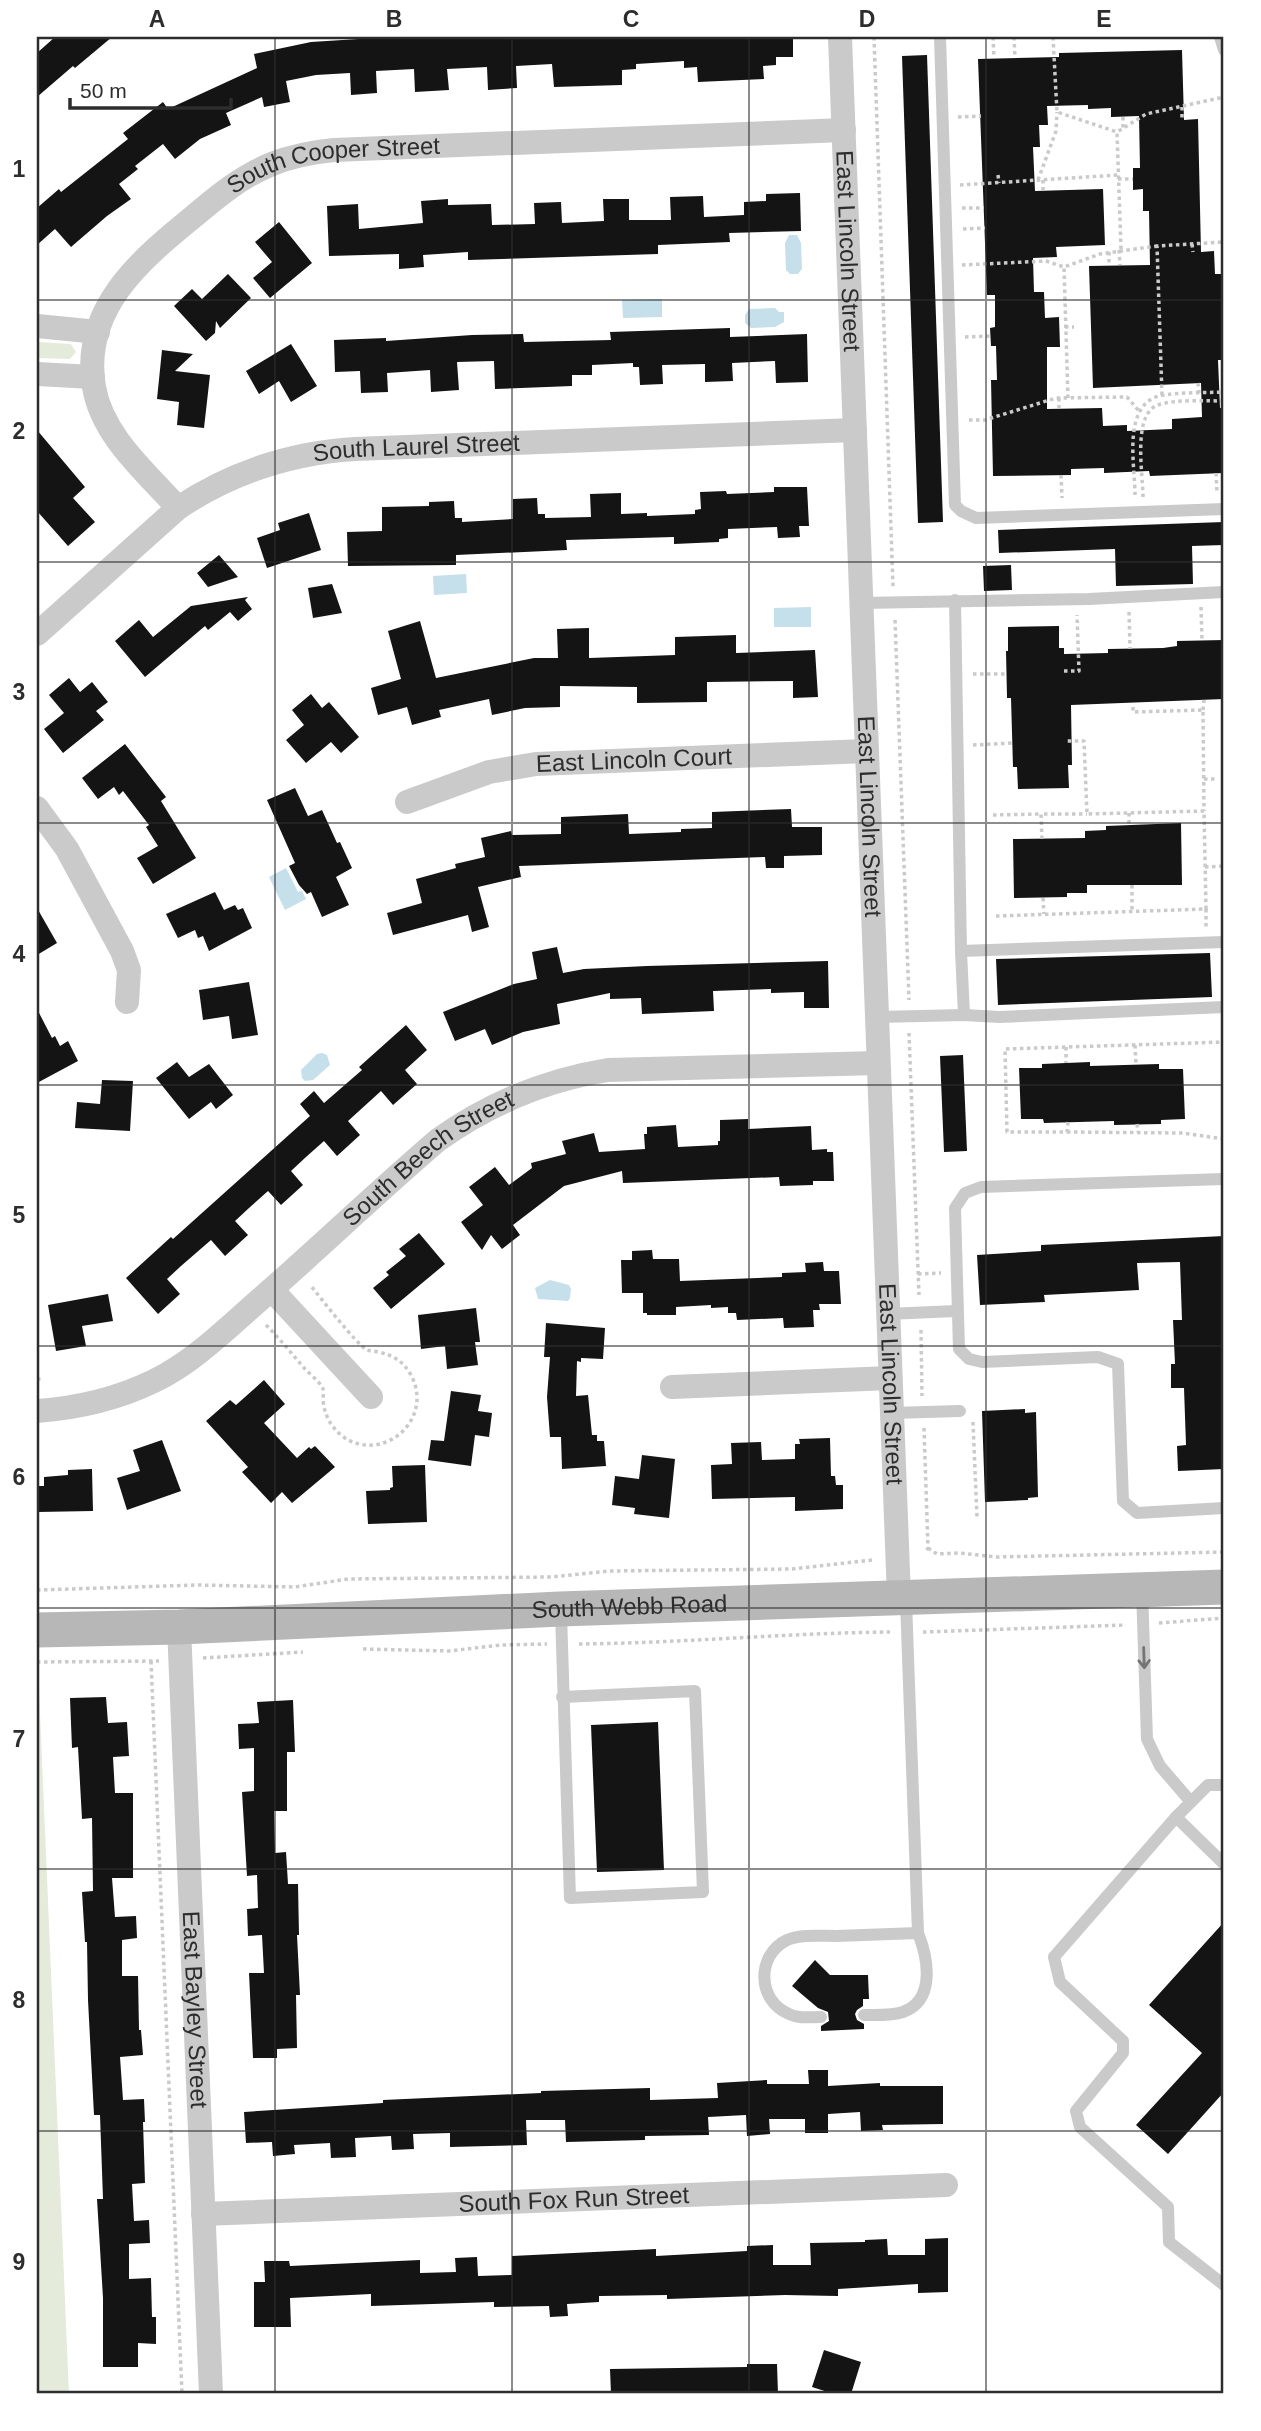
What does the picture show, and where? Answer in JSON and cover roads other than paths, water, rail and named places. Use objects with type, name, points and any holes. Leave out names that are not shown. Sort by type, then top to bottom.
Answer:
[{"type":"main road","name":"South Webb Road","points":[[37,1630],[1224,1587]]},
{"type":"street","name":"East Lincoln Street","points":[[840,37],[887,1314],[903,1598]]},
{"type":"street","name":"South Cooper Street","points":[[178,508],[112,432],[97,398],[93,377],[97,332],[111,298],[121,284],[167,237],[234,184],[263,168],[293,157],[348,149],[844,130]]},
{"type":"street","points":[[37,326],[97,332]]},
{"type":"street","points":[[37,374],[93,377]]},
{"type":"street","name":"South Laurel Street","points":[[37,634],[178,508],[203,492],[256,468],[284,459],[332,451],[855,430]]},
{"type":"street","name":"East Lincoln Court","points":[[407,802],[489,772],[536,764],[867,751]]},
{"type":"street","points":[[37,808],[68,849],[122,951],[129,970],[127,1002]]},
{"type":"street","name":"South Beech Street","points":[[37,1411],[109,1399],[156,1380],[199,1352],[438,1140],[466,1121],[520,1093],[578,1075],[608,1070],[878,1063]]},
{"type":"street","points":[[272,1290],[371,1398]]},
{"type":"street","points":[[672,1387],[890,1378]]},
{"type":"street","name":"East Bayley Street","points":[[179,1626],[211,2394]]},
{"type":"street","name":"South Fox Run Street","points":[[203,2214],[946,2185]]},
{"type":"lane","points":[[940,37],[955,505],[976,518],[1224,509]]},
{"type":"lane","points":[[1220,37],[1224,50]]},
{"type":"lane","points":[[861,603],[1076,599],[1224,592]]},
{"type":"lane","points":[[955,600],[964,1015]]},
{"type":"lane","points":[[961,951],[1224,942]]},
{"type":"lane","points":[[877,1017],[999,1017],[1224,1007]]},
{"type":"lane","points":[[1224,1179],[973,1189],[959,1199],[955,1208],[958,1349],[969,1359],[982,1362],[1098,1357],[1118,1364],[1123,1501],[1137,1513],[1224,1508]]},
{"type":"lane","points":[[887,1314],[957,1311]]},
{"type":"lane","points":[[891,1413],[966,1414]]},
{"type":"lane","points":[[1142,1590],[1147,1738],[1160,1766],[1191,1802]]},
{"type":"lane","points":[[864,2015],[902,2013],[915,2005],[927,1982],[926,1952],[918,1933],[903,1598]]},
{"type":"lane","points":[[560,1609],[562,1697],[570,1898],[703,1892],[695,1691],[562,1697]]},
{"type":"lane","points":[[1224,1785],[1208,1785],[1176,1817],[1054,1957],[1060,1982],[1123,2041],[1123,2053],[1076,2111],[1080,2127],[1168,2207],[1168,2242],[1224,2285]]},
{"type":"lane","points":[[1176,1817],[1224,1864]]},
{"type":"lane","points":[[821,2017],[800,2018],[789,2015],[772,2001],[766,1991],[765,1970],[768,1960],[781,1944],[800,1937],[918,1933]]},
{"type":"water","points":[[789,235],[797,235],[801,243],[802,269],[798,274],[790,274],[786,270],[785,243]]},
{"type":"water","points":[[662,299],[662,317],[623,318],[622,300]]},
{"type":"water","points":[[775,308],[784,312],[784,322],[775,327],[751,328],[745,323],[745,315],[749,309]]},
{"type":"water","points":[[466,574],[467,593],[434,595],[433,576]]},
{"type":"water","points":[[811,607],[811,627],[774,627],[774,608]]},
{"type":"water","points":[[286,868],[298,892],[302,891],[306,899],[285,910],[269,877]]},
{"type":"water","points":[[317,1054],[327,1055],[330,1065],[313,1080],[305,1081],[301,1070]]},
{"type":"water","points":[[550,1280],[569,1285],[571,1289],[568,1301],[538,1299],[535,1288]]}]
